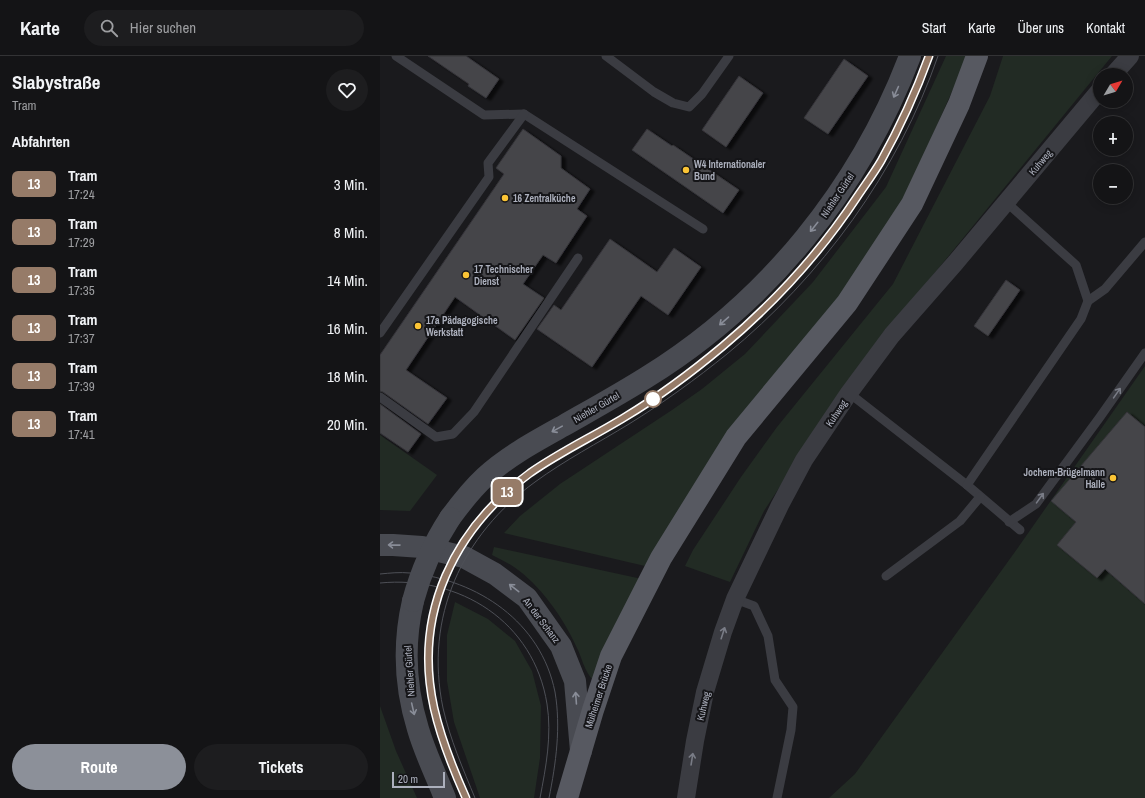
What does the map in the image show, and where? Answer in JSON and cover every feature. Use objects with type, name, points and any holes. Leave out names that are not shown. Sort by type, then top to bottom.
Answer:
[{"type":"main road","name":"Niehler Gürtel","points":[[445,798],[418,730],[410,700],[406,652],[409,621],[413,601],[425,562],[432,546],[450,518],[473,488],[510,457],[621,393],[675,359],[713,330],[782,266],[823,216],[850,177],[875,135],[896,92],[910,56]]},
{"type":"main road","points":[[577,798],[611,683],[624,652],[652,602],[666,558],[736,437],[847,303],[912,204],[959,104],[977,56]]},
{"type":"main road","points":[[666,558],[746,441],[880,272],[924,198],[953,139],[988,56]]},
{"type":"main road","name":"An der Schanz","points":[[380,545],[422,547],[464,557],[495,574],[527,598],[562,646],[575,681],[581,751]]},
{"type":"main road","name":"Mülheimer Brücke","points":[[567,798],[611,656],[640,598],[666,558]]},
{"type":"street","points":[[1119,68],[1130,56]]},
{"type":"street","name":"Kuhweg","points":[[686,798],[705,692],[723,632],[735,598],[780,505],[804,460],[849,393],[892,335],[956,262],[1093,98]]},
{"type":"lane","points":[[396,56],[484,115],[524,114],[703,229]]},
{"type":"lane","points":[[606,56],[654,92],[673,103],[689,107],[702,94],[729,56]]},
{"type":"lane","points":[[380,333],[489,177],[488,163],[524,114]]},
{"type":"lane","points":[[1006,202],[1076,265],[1088,300]]},
{"type":"lane","points":[[967,485],[1081,319],[1088,300],[1106,289],[1145,242]]},
{"type":"lane","points":[[380,397],[436,437],[453,434],[474,412],[578,258]]},
{"type":"lane","points":[[1009,522],[1036,504],[1145,354]]},
{"type":"lane","points":[[849,393],[967,485],[1020,530]]},
{"type":"lane","points":[[886,576],[960,521],[980,497]]},
{"type":"lane","points":[[735,598],[754,606],[768,636],[775,680],[793,707],[791,730],[777,798]]},
{"type":"shaded area","points":[[946,56],[966,56],[964,64],[906,196],[841,299],[645,566],[504,533],[520,516],[560,484],[702,389],[745,354],[813,282],[886,187]]},
{"type":"shaded area","points":[[1003,56],[1112,56],[1102,68],[1093,68],[1093,79],[857,368],[764,511],[730,582],[685,566],[693,550],[741,477],[777,427],[893,284],[990,96]]},
{"type":"shaded area","points":[[1145,366],[1145,798],[829,798],[855,774],[1017,549]]},
{"type":"shaded area","points":[[380,435],[437,475],[410,511],[380,510]]},
{"type":"shaded area","points":[[494,547],[642,579],[594,681],[585,669],[571,635],[550,602],[524,574],[492,555]]},
{"type":"shaded area","points":[[455,602],[488,619],[515,641],[532,671],[541,706],[540,758],[534,798],[480,798],[454,722],[447,681],[447,635]]},
{"type":"shaded area","points":[[380,706],[396,751],[417,798],[380,798]]},
{"type":"building","points":[[428,56],[466,56],[499,79],[486,98],[468,86],[469,84]]},
{"type":"building","points":[[844,59],[868,76],[828,134],[804,118]]},
{"type":"building","points":[[739,76],[763,93],[726,147],[702,130]]},
{"type":"building","points":[[523,129],[561,156],[561,168],[590,189],[577,209],[587,216],[556,263],[543,255],[523,284],[544,298],[515,340],[455,297],[406,370],[447,398],[428,424],[380,391],[380,355],[504,174],[496,168]]},
{"type":"building","name":"W4 Internationaler Bund","points":[[647,129],[739,190],[723,213],[632,150]]},
{"type":"building","points":[[610,239],[657,272],[674,248],[701,267],[668,315],[641,296],[592,367],[537,329],[554,305],[561,310]]},
{"type":"building","points":[[1006,280],[1020,290],[988,336],[974,326]]},
{"type":"building","points":[[380,404],[421,434],[408,452],[380,433]]},
{"type":"building","points":[[1127,412],[1145,427],[1145,604],[1105,569],[1097,578],[1057,545],[1076,522],[1051,501]]},
{"type":"tram line","points":[[466,798],[440,731],[434,708],[429,673],[430,639],[436,607],[446,576],[461,547],[480,520],[503,495],[530,473],[568,449],[646,405],[691,372],[761,312],[814,255],[830,235],[876,169],[895,135],[919,83],[929,56]]},
{"type":"tram line","name":"13","points":[[466,798],[438,726],[430,688],[429,669],[430,635],[436,604],[441,587],[454,557],[462,544],[477,523],[495,503],[530,474],[656,398],[740,331],[788,285],[820,248],[849,210],[881,162],[918,85],[929,56]]},
{"type":"tram line","points":[[475,798],[449,731],[443,708],[439,674],[439,642],[445,610],[454,581],[469,553],[487,527],[509,503],[535,482],[570,459],[642,416],[691,382],[727,354],[761,324],[794,291],[825,256],[853,220],[878,181],[901,141],[921,99],[938,56]]},
{"type":"tram line","points":[[380,574],[410,573],[435,577],[459,585],[482,595],[503,609],[521,625],[536,645],[548,667],[555,692],[558,732],[554,772],[549,798]]},
{"type":"tram line","points":[[380,583],[410,583],[438,587],[465,596],[489,610],[510,628],[527,649],[539,675],[547,704],[549,739],[540,798]]},
{"type":"place","name":"W4 Internationaler Bund","points":[[686,170]]},
{"type":"place","name":"16 Zentralküche","points":[[505,198]]},
{"type":"place","name":"17 Technischer Dienst","points":[[466,275]]},
{"type":"place","name":"17a Pädagogische Werkstatt","points":[[418,326]]},
{"type":"place","name":"Jochem-Brügelmann Halle","points":[[1113,478]]}]
